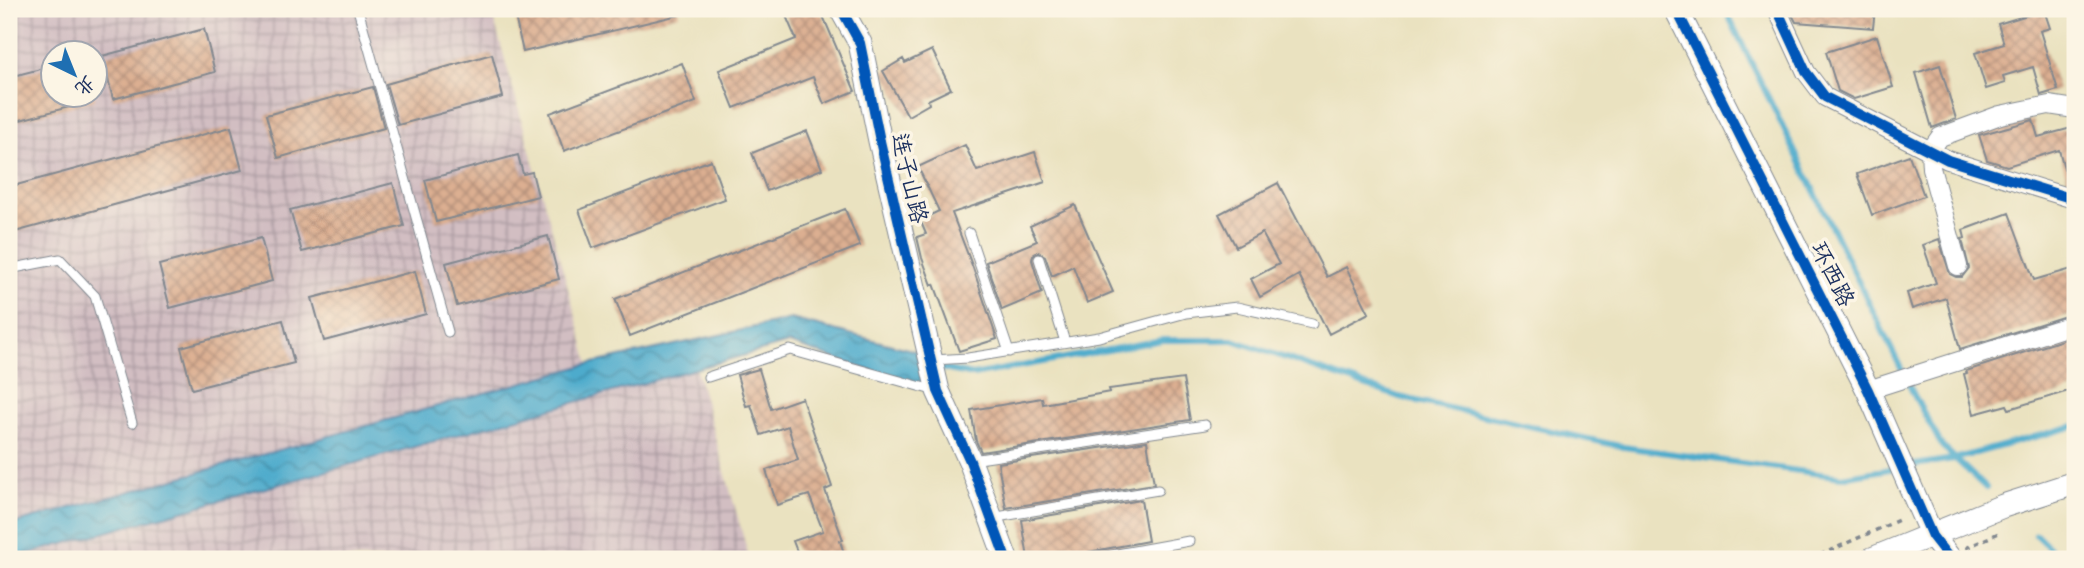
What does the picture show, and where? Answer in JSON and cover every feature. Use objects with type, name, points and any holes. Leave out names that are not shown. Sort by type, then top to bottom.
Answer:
[{"type":"street","name":"连子山路","points":[[841,9],[860,43],[938,391]]},
{"type":"street","name":"环西路","points":[[1676,9],[1868,390],[1932,536],[1949,558]]},
{"type":"street","points":[[1777,9],[1805,72],[1825,97],[1948,160],[2070,198]]},
{"type":"street","points":[[1958,266],[1931,169],[1930,151],[1940,136],[2000,115],[2049,105],[2075,109]]},
{"type":"street","points":[[1868,390],[2075,324]]},
{"type":"street","points":[[938,391],[970,461],[1006,559]]},
{"type":"street","points":[[1872,559],[2003,506],[2075,483]]},
{"type":"lane","points":[[358,9],[448,332]]},
{"type":"lane","points":[[969,233],[1009,352]]},
{"type":"lane","points":[[9,269],[60,259],[95,296],[132,423]]},
{"type":"lane","points":[[1039,259],[1065,342]]},
{"type":"lane","points":[[932,360],[968,358],[1099,337],[1186,313],[1237,307],[1312,324]]},
{"type":"lane","points":[[708,377],[790,350],[938,391]]},
{"type":"lane","points":[[970,461],[1205,425]]},
{"type":"lane","points":[[991,518],[1158,490]]},
{"type":"lane","points":[[1090,559],[1189,541]]},
{"type":"path","points":[[1949,558],[2008,529]]},
{"type":"shaded area","points":[[9,9],[491,9],[589,364],[9,525]]},
{"type":"shaded area","points":[[696,369],[749,557],[744,559],[12,559]]},
{"type":"water","points":[[791,319],[916,351],[925,389],[789,343],[9,559],[9,525],[589,364]]},
{"type":"building","points":[[527,9],[678,9],[679,15],[523,52],[514,12]]},
{"type":"building","points":[[783,9],[820,9],[855,91],[824,104],[813,77],[734,108],[719,70],[796,39]]},
{"type":"building","points":[[1789,9],[1875,9],[1873,28],[1796,22]]},
{"type":"building","points":[[2044,10],[2050,28],[2040,31],[2058,90],[2041,95],[2033,67],[2003,76],[2005,83],[1986,89],[1975,53],[2004,44],[1998,24]]},
{"type":"building","points":[[204,29],[215,72],[113,99],[108,79],[108,54]]},
{"type":"building","points":[[1877,36],[1893,87],[1854,99],[1838,91],[1826,52]]},
{"type":"building","points":[[932,50],[951,89],[928,100],[929,104],[908,116],[883,71],[903,59],[905,63]]},
{"type":"building","points":[[492,54],[503,97],[398,125],[386,84]]},
{"type":"building","points":[[682,63],[696,102],[564,151],[550,113]]},
{"type":"building","points":[[1940,65],[1956,119],[1932,128],[1916,73]]},
{"type":"building","points":[[38,70],[38,108],[65,108],[9,123],[9,77]]},
{"type":"building","points":[[373,87],[384,128],[278,158],[266,115]]},
{"type":"building","points":[[2033,120],[2038,137],[2075,127],[2075,188],[2069,186],[2059,150],[2007,166],[1987,160],[1979,135]]},
{"type":"building","points":[[231,127],[242,170],[15,232],[9,207],[9,187]]},
{"type":"building","points":[[807,131],[822,169],[767,191],[752,153]]},
{"type":"building","points":[[965,145],[977,171],[1035,152],[1045,182],[952,213],[997,339],[959,351],[922,258],[917,237],[926,234],[920,220],[939,211],[918,167]]},
{"type":"building","points":[[518,155],[523,174],[532,172],[538,196],[436,222],[425,180]]},
{"type":"building","points":[[1909,155],[1924,196],[1872,215],[1857,174]]},
{"type":"building","points":[[711,160],[725,199],[593,248],[579,210]]},
{"type":"building","points":[[393,183],[404,226],[302,252],[290,210]]},
{"type":"building","points":[[1278,183],[1327,277],[1346,267],[1369,313],[1329,334],[1299,275],[1260,297],[1251,279],[1279,264],[1262,233],[1236,247],[1219,214]]},
{"type":"building","points":[[1075,205],[1113,292],[1087,303],[1073,266],[1052,276],[1045,256],[1038,252],[1033,255],[1032,260],[1042,293],[1002,310],[986,262],[1037,241],[1030,226]]},
{"type":"building","points":[[845,209],[860,246],[630,336],[615,299]]},
{"type":"building","points":[[2009,213],[2034,280],[2075,268],[2075,313],[1960,349],[1946,298],[1912,309],[1907,293],[1936,283],[1923,245],[1939,239],[1950,274],[1962,277],[1969,268],[1962,239],[1965,238],[1963,230]]},
{"type":"building","points":[[548,236],[559,279],[457,306],[446,263]]},
{"type":"building","points":[[261,238],[272,281],[170,308],[159,265]]},
{"type":"building","points":[[415,271],[426,314],[324,341],[312,298]]},
{"type":"building","points":[[283,320],[294,363],[192,389],[181,347]]},
{"type":"building","points":[[2075,336],[2075,389],[2009,409],[2007,405],[1974,414],[1964,374],[1966,371]]},
{"type":"building","points":[[759,369],[771,409],[802,398],[832,487],[825,490],[843,540],[840,541],[846,559],[800,559],[793,541],[823,531],[809,495],[777,505],[766,470],[798,460],[788,426],[761,435],[751,405],[746,406],[737,375]]},
{"type":"building","points":[[1183,379],[1190,420],[981,452],[976,441],[971,410],[1042,398],[1043,404],[1110,392],[1109,389]]},
{"type":"building","points":[[1147,441],[1154,484],[1006,508],[998,463]]},
{"type":"building","points":[[1141,500],[1148,541],[1089,552],[1083,557],[1070,559],[1028,559],[1022,520]]},
{"type":"waterway","points":[[1725,9],[1915,397],[1942,446],[1986,488]]},
{"type":"waterway","points":[[939,368],[973,375],[1162,340],[1233,340],[1399,397],[1624,447],[1842,477],[1896,468]]},
{"type":"waterway","points":[[1907,466],[1954,459],[2075,426]]},
{"type":"waterway","points":[[2036,535],[2061,559]]},
{"type":"cycle path","points":[[841,9],[860,43],[938,391],[970,461],[1006,559]]},
{"type":"cycle path","points":[[1676,9],[1868,390],[1932,536],[1950,559]]},
{"type":"cycle path","points":[[1777,9],[1806,72],[1825,97],[1948,160],[2070,198]]}]
